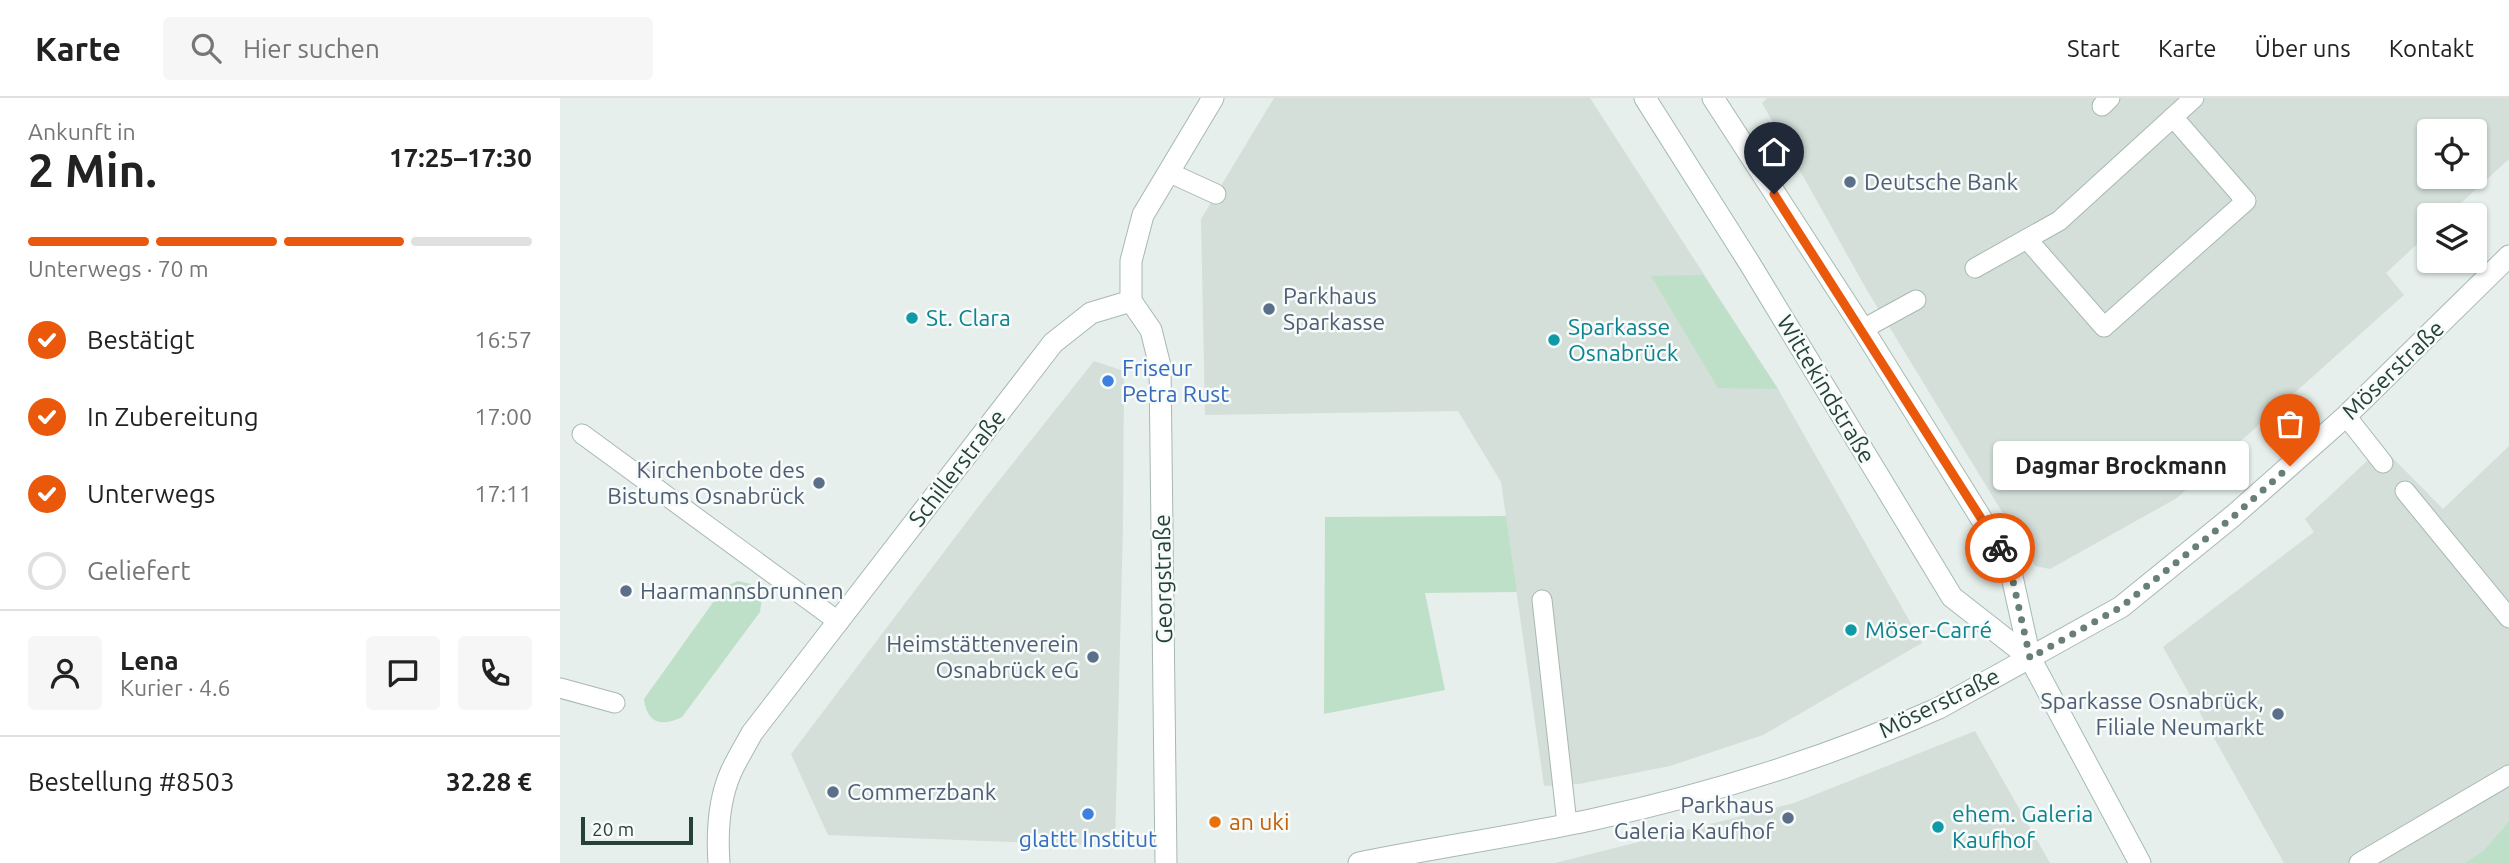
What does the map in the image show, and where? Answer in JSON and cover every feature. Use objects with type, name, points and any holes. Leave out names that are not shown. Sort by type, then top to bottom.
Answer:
[{"type":"street","points":[[1131,301],[1131,261],[1143,215],[1213,98]]},
{"type":"street","name":"Wittekindstraße","points":[[1645,98],[1750,264],[1952,597],[2030,658]]},
{"type":"street","name":"Wittekindstraße","points":[[1716,100],[2009,563],[2030,658],[2140,863]]},
{"type":"street","name":"Möserstraße","points":[[1359,863],[1642,808],[1781,768],[1898,726],[1939,708],[2121,607],[2234,516],[2346,416],[2509,256]]},
{"type":"street","name":"Schillerstraße","points":[[719,863],[721,812],[730,773],[752,733],[1053,343],[1091,313],[1131,301]]},
{"type":"street","name":"Georgstraße","points":[[1131,301],[1151,330],[1160,366],[1166,863]]},
{"type":"lane","points":[[1975,268],[2059,221],[2194,98]]},
{"type":"lane","points":[[2027,239],[2104,327],[2246,201],[2173,117]]},
{"type":"lane","points":[[1168,172],[1216,194]]},
{"type":"lane","points":[[1863,329],[1916,300]]},
{"type":"lane","points":[[2346,416],[2383,463]]},
{"type":"lane","points":[[582,434],[839,622]]},
{"type":"lane","points":[[2405,491],[2509,618]]},
{"type":"lane","points":[[1542,600],[1567,824]]},
{"type":"lane","points":[[560,688],[615,703]]},
{"type":"lane","points":[[2359,863],[2509,775]]},
{"type":"shaded area","points":[[1274,98],[1590,98],[1778,389],[1922,643],[1763,735],[1670,766],[1579,784],[1544,786],[1501,482],[1458,411],[1205,415],[1201,219]]},
{"type":"shaded area","points":[[1767,98],[2509,98],[2509,159],[2487,179],[2487,119],[2417,119],[2417,189],[2476,189],[2461,203],[2417,203],[2417,244],[2386,273],[2404,295],[2177,498],[2050,569],[2035,566],[1868,292],[1762,103]]},
{"type":"shaded area","points":[[1094,361],[1124,371],[1115,846],[828,835],[791,754],[978,507]]},
{"type":"shaded area","points":[[2509,446],[2509,821],[2483,851],[2464,863],[2284,863],[2163,647],[2314,532],[2305,519],[2382,447],[2443,509]]},
{"type":"shaded area","name":"ehem. Galeria Kaufhof","points":[[1975,731],[2050,863],[1555,863],[1794,803]]},
{"type":"green space","points":[[1703,275],[1778,389],[1718,388],[1651,276]]},
{"type":"green space","points":[[1506,516],[1517,592],[1425,593],[1445,690],[1324,714],[1325,517]]},
{"type":"green space","points":[[738,581],[751,584],[762,598],[760,612],[682,717],[668,722],[652,718],[648,714],[644,699],[724,587]]},
{"type":"green space","points":[[2509,821],[2509,863],[2464,863],[2483,851]]},
{"type":"way so far","points":[[2000,548],[2009,563],[2030,658],[2121,607],[2234,516],[2290,466]]},
{"type":"place","name":"Deutsche Bank","points":[[1850,182]]},
{"type":"place","name":"Parkhaus Sparkasse","points":[[1269,309]]},
{"type":"place","name":"St. Clara","points":[[912,318]]},
{"type":"place","name":"Sparkasse Osnabrück","points":[[1554,340]]},
{"type":"place","name":"Friseur Petra Rust","points":[[1108,381]]},
{"type":"place","name":"Dagmar Brockmann","points":[[2290,466]]},
{"type":"place","name":"Kirchenbote des Bistums Osnabrück","points":[[819,483]]},
{"type":"place","name":"Haarmannsbrunnen","points":[[626,591]]},
{"type":"place","name":"Möser-Carré","points":[[1851,630]]},
{"type":"place","name":"Heimstättenverein Osnabrück eG","points":[[1093,657]]},
{"type":"place","name":"Sparkasse Osnabrück, Filiale Neumarkt","points":[[2278,714]]},
{"type":"place","name":"Commerzbank","points":[[833,792]]},
{"type":"place","name":"glattt Institut","points":[[1088,814]]},
{"type":"place","name":"Parkhaus Galeria Kaufhof","points":[[1788,818]]},
{"type":"place","name":"an uki","points":[[1215,822]]},
{"type":"place","name":"ehem. Galeria Kaufhof","points":[[1938,827]]},
{"type":"route","points":[[1774,194],[1863,329],[2000,548]]}]
